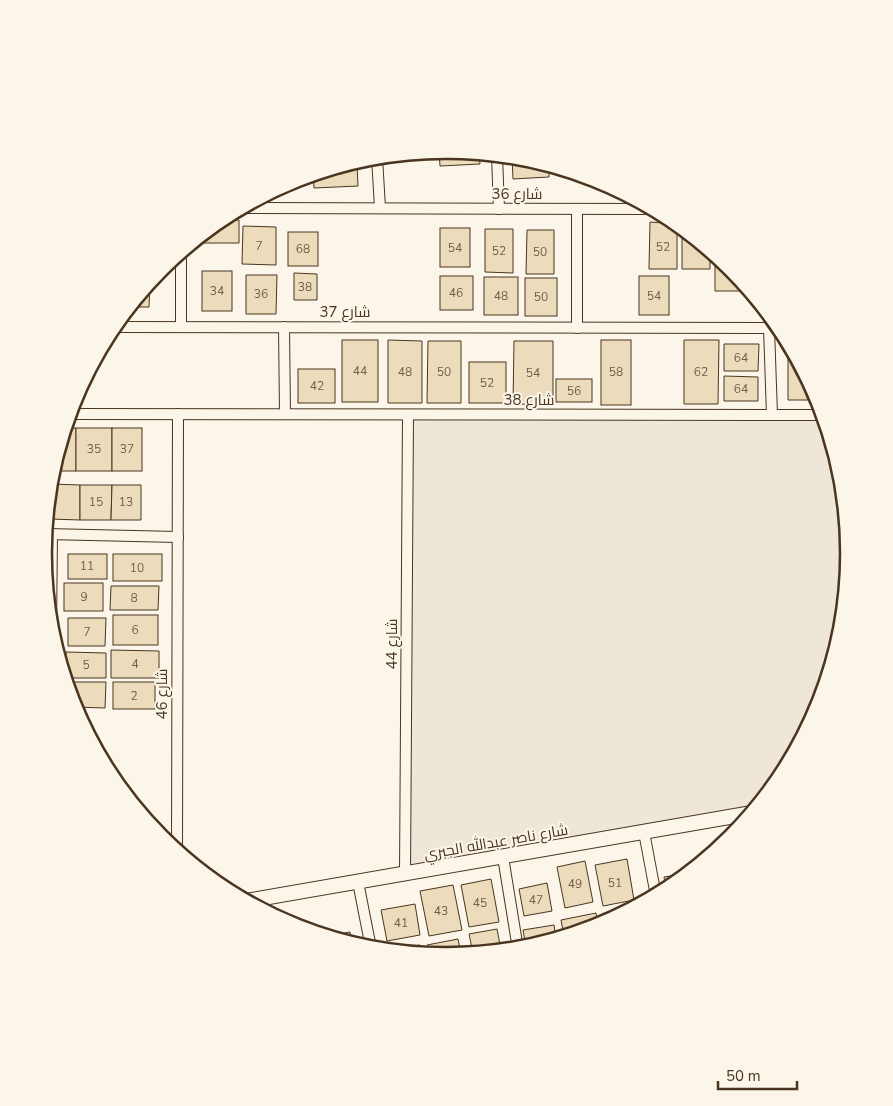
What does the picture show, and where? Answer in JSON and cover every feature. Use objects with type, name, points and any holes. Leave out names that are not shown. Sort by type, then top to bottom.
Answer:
[{"type":"street","points":[[497,162],[499,209]]},
{"type":"street","points":[[378,166],[380,208]]},
{"type":"street","name":"شارع 36","points":[[266,203],[380,208],[638,209]]},
{"type":"street","points":[[577,209],[577,328]]},
{"type":"street","points":[[181,262],[181,327]]},
{"type":"street","name":"شارع 37","points":[[124,327],[769,328]]},
{"type":"street","points":[[284,327],[285,414]]},
{"type":"street","points":[[769,328],[772,415]]},
{"type":"street","name":"شارع 38","points":[[79,411],[178,414],[816,415]]},
{"type":"street","name":"شارع 46","points":[[177,840],[178,414]]},
{"type":"street","name":"شارع 44","points":[[405,874],[408,414]]},
{"type":"street","points":[[53,534],[178,537]]},
{"type":"street","name":"شارع ناصر عبدالله الجبري","points":[[257,898],[741,815]]},
{"type":"street","points":[[644,832],[654,888]]},
{"type":"street","points":[[503,857],[517,940]]},
{"type":"street","points":[[358,882],[369,939]]},
{"type":"shaded area","points":[[408,415],[816,415],[833,476],[840,527],[840,579],[833,630],[820,680],[800,727],[774,772],[743,813],[405,874]]},
{"type":"building","points":[[440,159],[480,161],[480,164],[440,166]]},
{"type":"building","points":[[512,165],[549,172],[549,177],[513,179]]},
{"type":"building","points":[[357,170],[358,186],[314,188],[314,182]]},
{"type":"building","points":[[236,220],[239,220],[239,243],[203,243]]},
{"type":"building","points":[[650,222],[662,223],[677,234],[677,269],[649,269]]},
{"type":"building","points":[[243,226],[276,227],[276,265],[242,264]]},
{"type":"building","points":[[440,228],[470,228],[470,267],[440,267]]},
{"type":"building","points":[[485,229],[513,229],[513,273],[485,272]]},
{"type":"building","points":[[527,230],[554,230],[554,274],[526,274]]},
{"type":"building","points":[[288,232],[318,232],[318,266],[288,266]]},
{"type":"building","points":[[682,237],[710,261],[710,269],[682,269]]},
{"type":"building","points":[[715,265],[741,291],[715,291]]},
{"type":"building","points":[[202,271],[232,271],[232,311],[202,311]]},
{"type":"building","points":[[294,273],[317,274],[317,300],[294,300]]},
{"type":"building","points":[[246,275],[277,275],[276,314],[246,314]]},
{"type":"building","points":[[440,276],[473,276],[473,310],[440,310]]},
{"type":"building","points":[[639,276],[669,276],[669,315],[639,315]]},
{"type":"building","points":[[484,277],[518,277],[518,315],[484,315]]},
{"type":"building","points":[[525,278],[557,278],[557,316],[525,316]]},
{"type":"building","points":[[150,294],[149,307],[139,307]]},
{"type":"building","points":[[342,340],[378,340],[378,402],[342,402]]},
{"type":"building","points":[[388,340],[422,341],[422,403],[388,403]]},
{"type":"building","points":[[601,340],[631,340],[631,405],[601,405]]},
{"type":"building","points":[[684,340],[719,340],[718,404],[684,404]]},
{"type":"building","points":[[428,341],[461,341],[461,403],[427,403]]},
{"type":"building","points":[[514,341],[553,341],[553,405],[513,404]]},
{"type":"building","points":[[724,344],[759,344],[758,371],[724,371]]},
{"type":"building","points":[[788,356],[810,400],[788,400]]},
{"type":"building","points":[[469,362],[506,362],[506,403],[469,403]]},
{"type":"building","points":[[298,369],[335,369],[335,403],[298,403]]},
{"type":"building","points":[[724,376],[758,377],[758,401],[724,401]]},
{"type":"building","points":[[556,379],[592,379],[592,402],[556,402]]},
{"type":"building","points":[[72,428],[76,428],[76,471],[61,471]]},
{"type":"building","points":[[76,428],[112,428],[112,471],[76,471]]},
{"type":"building","points":[[112,428],[142,428],[142,471],[112,471]]},
{"type":"building","points":[[59,484],[80,485],[80,520],[54,519]]},
{"type":"building","points":[[80,485],[112,485],[111,520],[80,520]]},
{"type":"building","points":[[112,485],[141,485],[141,520],[111,520]]},
{"type":"building","points":[[68,554],[107,554],[107,579],[68,579]]},
{"type":"building","points":[[113,554],[162,554],[162,581],[113,581]]},
{"type":"building","points":[[64,583],[103,583],[103,611],[64,611]]},
{"type":"building","points":[[111,586],[159,586],[158,610],[110,610]]},
{"type":"building","points":[[113,615],[158,615],[158,645],[113,645]]},
{"type":"building","points":[[68,618],[106,618],[105,646],[68,646]]},
{"type":"building","points":[[111,650],[159,651],[159,678],[111,678]]},
{"type":"building","points":[[66,652],[106,653],[106,678],[72,678]]},
{"type":"building","points":[[74,682],[106,682],[105,708],[84,707]]},
{"type":"building","points":[[113,682],[155,682],[155,709],[113,709]]},
{"type":"building","points":[[627,859],[634,899],[603,906],[595,865]]},
{"type":"building","points":[[585,861],[593,902],[565,908],[557,867]]},
{"type":"building","points":[[673,876],[665,881],[664,877]]},
{"type":"building","points":[[491,879],[499,922],[469,927],[461,885]]},
{"type":"building","points":[[547,883],[552,911],[524,916],[519,889]]},
{"type":"building","points":[[453,885],[462,930],[429,936],[420,891]]},
{"type":"building","points":[[415,904],[420,935],[387,941],[381,910]]},
{"type":"building","points":[[596,913],[597,917],[563,929],[561,920]]},
{"type":"building","points":[[554,925],[555,932],[524,939],[523,930]]},
{"type":"building","points":[[497,929],[500,944],[472,946],[469,934]]},
{"type":"building","points":[[458,939],[459,946],[427,946]]}]
